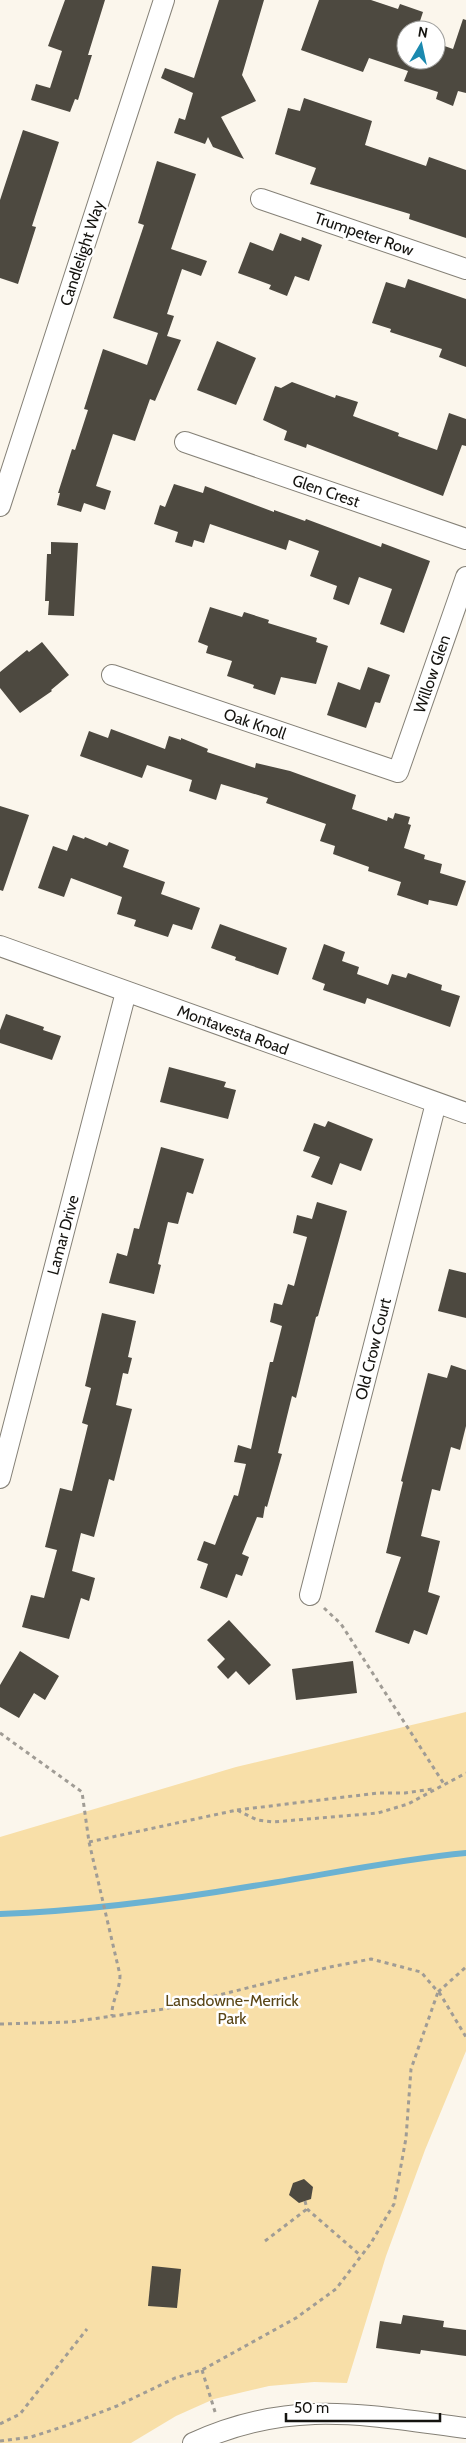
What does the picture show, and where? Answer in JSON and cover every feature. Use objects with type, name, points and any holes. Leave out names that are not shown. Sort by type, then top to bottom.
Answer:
[{"type":"street","name":"Candlelight Way","points":[[0,506],[164,0]]},
{"type":"street","name":"Trumpeter Row","points":[[261,199],[466,269]]},
{"type":"street","name":"Glen Crest","points":[[185,442],[466,539]]},
{"type":"street","name":"Willow Glen","points":[[398,772],[466,576]]},
{"type":"street","name":"Oak Knoll","points":[[112,675],[398,772]]},
{"type":"street","name":"Montavesta Road","points":[[0,946],[466,1113]]},
{"type":"street","name":"Lamar Drive","points":[[0,1478],[126,992]]},
{"type":"street","name":"Old Crow Court","points":[[310,1595],[436,1103]]},
{"type":"street","points":[[193,2443],[226,2430],[257,2421],[290,2414],[319,2412],[354,2414],[466,2428]]},
{"type":"path","points":[[341,1624],[444,1784]]},
{"type":"path","points":[[0,1733],[82,1792],[89,1842],[120,1975],[120,1989],[112,2008],[112,2017]]},
{"type":"path","points":[[237,1810],[257,1820],[290,1822],[378,1813],[408,1804],[466,1773]]},
{"type":"path","points":[[89,1842],[237,1810],[378,1793],[405,1793],[435,1789]]},
{"type":"path","points":[[0,2024],[70,2022],[164,2008],[330,1967],[371,1959],[421,1972],[438,1992],[466,2037]]},
{"type":"path","points":[[0,2441],[31,2437],[64,2426],[117,2406],[176,2378],[202,2370],[296,2318],[336,2289],[371,2243],[394,2204],[406,2138],[411,2069],[438,1992],[466,1967]]},
{"type":"path","points":[[305,2201],[307,2209],[360,2255]]},
{"type":"path","points":[[265,2241],[307,2209]]},
{"type":"path","points":[[0,2424],[20,2414],[87,2329]]},
{"type":"path","points":[[202,2370],[215,2408]]},
{"type":"green space","name":"Lansdowne-Merrick Park","points":[[466,1712],[466,2051],[425,2150],[386,2256],[347,2383],[314,2382],[269,2386],[214,2399],[176,2416],[131,2443],[0,2443],[0,1837],[236,1767]]},
{"type":"building","points":[[65,0],[105,0],[88,55],[92,55],[78,100],[75,99],[70,112],[31,100],[36,84],[50,88],[62,51],[48,46]]},
{"type":"building","points":[[219,0],[264,0],[242,75],[256,101],[221,117],[244,159],[213,147],[208,137],[205,144],[174,133],[179,118],[185,120],[193,93],[161,78],[165,68],[194,78]]},
{"type":"building","points":[[319,0],[371,0],[398,9],[400,4],[423,12],[420,20],[396,20],[396,67],[369,58],[363,72],[301,50]]},
{"type":"building","points":[[463,19],[466,20],[466,93],[458,91],[453,106],[436,99],[438,92],[404,81],[408,71],[405,70],[446,70],[446,47],[453,49]]},
{"type":"building","points":[[304,98],[372,121],[365,145],[426,166],[429,157],[466,170],[466,238],[409,219],[410,214],[310,184],[316,168],[275,154],[288,108],[300,111]]},
{"type":"building","points":[[23,130],[59,142],[32,226],[36,227],[18,284],[0,278],[0,200]]},
{"type":"building","points":[[157,161],[196,174],[171,249],[207,261],[201,276],[182,269],[167,314],[174,316],[167,336],[181,340],[155,401],[150,399],[135,441],[113,434],[96,486],[111,491],[105,510],[84,503],[81,512],[57,505],[60,493],[58,493],[72,449],[75,450],[88,410],[84,409],[103,349],[147,365],[158,333],[113,318],[144,225],[138,223]]},
{"type":"building","points":[[280,233],[301,241],[302,237],[322,245],[309,281],[295,276],[287,296],[269,289],[271,285],[238,273],[250,242],[273,251]]},
{"type":"building","points":[[408,279],[466,299],[466,367],[439,357],[442,349],[390,332],[391,329],[372,323],[386,282],[405,288]]},
{"type":"building","points":[[217,341],[256,358],[236,405],[197,390]]},
{"type":"building","points":[[292,382],[335,398],[336,395],[358,402],[353,416],[399,433],[398,436],[437,450],[449,413],[466,419],[466,446],[462,445],[443,496],[307,444],[306,448],[284,440],[287,431],[263,420],[275,386],[281,388]]},
{"type":"building","points":[[174,484],[203,493],[205,486],[274,512],[274,510],[305,521],[306,519],[381,547],[382,543],[430,561],[404,633],[380,624],[392,589],[359,577],[349,605],[333,599],[337,586],[310,576],[319,551],[289,540],[286,550],[210,524],[204,543],[194,540],[192,547],[175,542],[178,532],[154,524],[160,505],[165,507]]},
{"type":"building","points":[[51,542],[78,543],[74,616],[48,615],[49,601],[45,601],[47,554],[51,554]]},
{"type":"building","points":[[210,607],[242,617],[244,612],[269,620],[268,623],[317,638],[316,642],[328,646],[316,684],[281,677],[275,695],[253,688],[254,685],[227,676],[232,661],[206,653],[208,646],[198,642]]},
{"type":"building","points":[[42,642],[69,675],[52,691],[20,713],[0,688],[0,672],[27,650],[29,652]]},
{"type":"building","points":[[368,667],[390,675],[380,703],[375,702],[366,728],[327,715],[338,682],[360,690]]},
{"type":"building","points":[[111,729],[165,749],[169,736],[181,740],[181,738],[208,749],[207,752],[255,768],[256,763],[290,771],[356,795],[352,809],[387,821],[388,817],[393,819],[395,813],[410,817],[408,824],[411,825],[404,848],[425,855],[424,859],[442,864],[440,873],[466,881],[457,906],[429,900],[428,905],[397,895],[401,882],[368,871],[369,867],[333,854],[335,846],[320,841],[326,824],[266,803],[268,798],[221,784],[216,800],[189,791],[192,780],[147,765],[142,778],[80,756],[89,731],[108,738]]},
{"type":"building","points":[[0,806],[29,815],[3,891],[0,890]]},
{"type":"building","points":[[73,835],[84,839],[85,837],[107,846],[109,842],[129,850],[123,867],[165,882],[161,894],[200,908],[192,930],[173,924],[168,937],[134,926],[136,920],[117,914],[122,897],[71,878],[64,897],[38,888],[53,846],[67,851]]},
{"type":"building","points":[[220,924],[287,948],[278,975],[235,960],[236,957],[211,948]]},
{"type":"building","points":[[324,944],[345,952],[342,961],[359,967],[357,974],[388,985],[392,974],[406,978],[408,973],[442,985],[441,990],[460,996],[450,1027],[367,998],[365,1004],[323,990],[325,984],[312,979]]},
{"type":"building","points":[[6,1014],[44,1027],[43,1030],[61,1036],[52,1060],[0,1043],[0,1030]]},
{"type":"building","points":[[169,1067],[226,1082],[224,1087],[236,1090],[228,1119],[160,1102]]},
{"type":"building","points":[[328,1121],[373,1139],[361,1171],[340,1163],[332,1185],[311,1177],[320,1157],[303,1151],[314,1123],[325,1127]]},
{"type":"building","points":[[161,1147],[204,1159],[193,1194],[187,1192],[178,1224],[168,1222],[158,1264],[161,1265],[154,1294],[109,1283],[117,1253],[127,1256],[134,1228],[139,1229]]},
{"type":"building","points":[[317,1202],[347,1211],[318,1316],[316,1317],[296,1398],[292,1396],[278,1453],[282,1454],[267,1507],[265,1506],[263,1518],[257,1517],[242,1554],[249,1557],[242,1576],[236,1574],[227,1598],[200,1588],[208,1564],[197,1560],[204,1541],[215,1545],[234,1495],[238,1496],[246,1464],[234,1462],[238,1445],[251,1449],[270,1362],[273,1362],[282,1326],[270,1322],[274,1303],[282,1305],[288,1284],[294,1286],[307,1237],[293,1233],[297,1215],[312,1219]]},
{"type":"building","points":[[449,1269],[466,1273],[466,1318],[438,1311]]},
{"type":"building","points":[[102,1313],[136,1321],[128,1357],[132,1358],[128,1374],[123,1373],[116,1405],[132,1409],[114,1481],[109,1479],[94,1537],[81,1533],[72,1571],[95,1578],[89,1601],[81,1598],[69,1639],[22,1627],[31,1595],[44,1598],[57,1550],[45,1547],[60,1488],[72,1491],[88,1425],[82,1423],[91,1388],[85,1386]]},
{"type":"building","points":[[451,1365],[466,1370],[466,1426],[460,1450],[451,1447],[440,1491],[432,1489],[421,1536],[440,1541],[428,1592],[440,1596],[427,1635],[414,1630],[409,1644],[375,1632],[401,1557],[386,1553],[403,1482],[401,1481],[428,1373],[447,1378]]},
{"type":"building","points":[[229,1620],[271,1665],[249,1685],[236,1671],[228,1679],[217,1667],[225,1659],[207,1640]]},
{"type":"building","points":[[20,1651],[59,1676],[45,1700],[34,1693],[19,1718],[0,1707],[0,1685]]},
{"type":"building","points":[[353,1661],[357,1693],[296,1700],[292,1669]]},
{"type":"building","points":[[304,2179],[313,2187],[311,2199],[299,2203],[289,2195],[293,2183]]},
{"type":"building","points":[[152,2266],[181,2269],[177,2308],[148,2306]]},
{"type":"building","points":[[403,2315],[444,2321],[443,2327],[466,2330],[466,2356],[421,2350],[420,2354],[376,2348],[380,2321],[401,2324]]},
{"type":"waterway","points":[[0,1914],[95,1908],[159,1900],[466,1853]]}]
